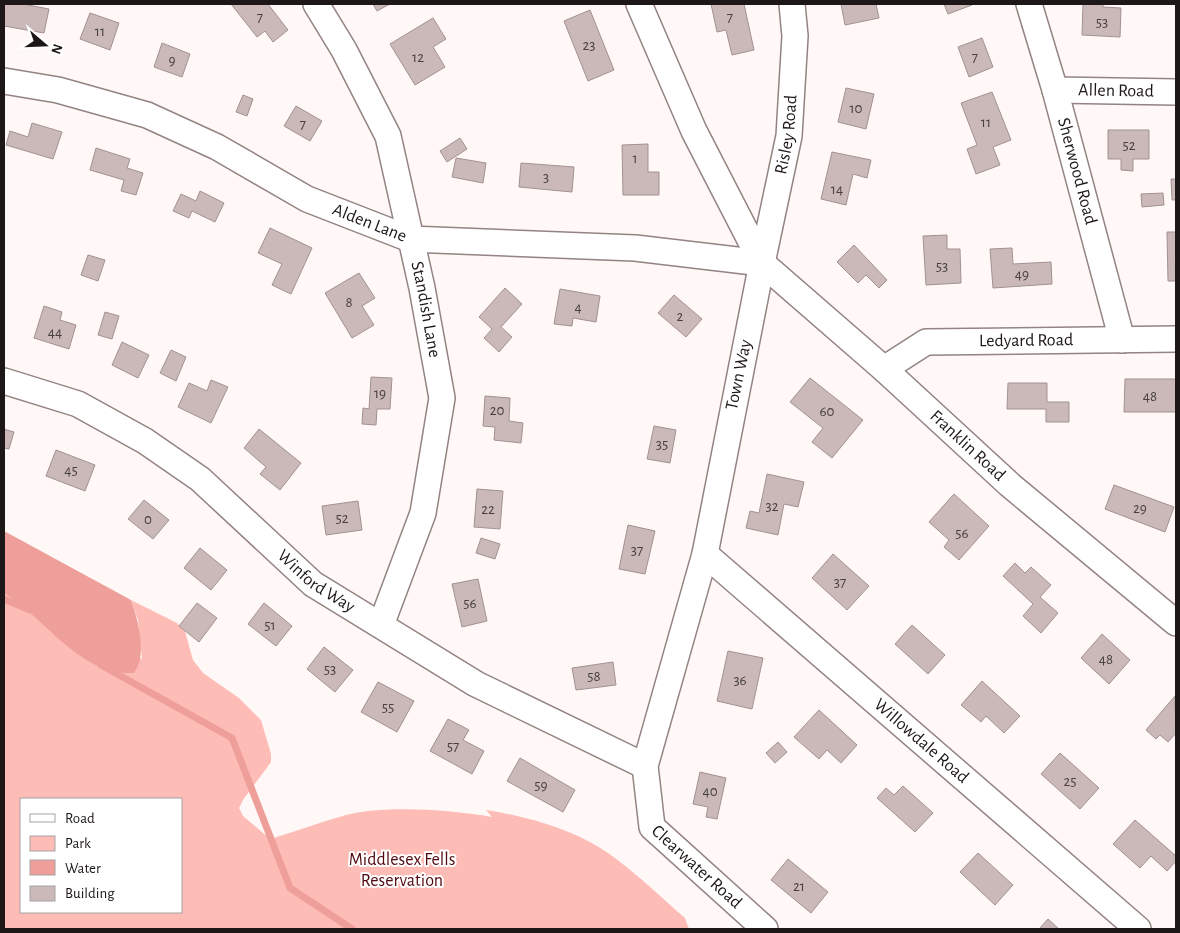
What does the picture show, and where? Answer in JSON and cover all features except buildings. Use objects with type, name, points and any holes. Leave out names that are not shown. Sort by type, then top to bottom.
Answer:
[{"type":"street","name":"Standish Lane","points":[[316,4],[344,50],[388,136],[422,288],[442,398],[423,513],[381,625]]},
{"type":"street","points":[[639,4],[694,132],[762,263]]},
{"type":"street","name":"Risley Road","points":[[762,263],[789,136],[795,36],[792,4]]},
{"type":"street","name":"Sherwood Road","points":[[1029,4],[1055,90],[1122,340]]},
{"type":"street","name":"Alden Lane","points":[[4,81],[58,90],[147,115],[217,147],[307,199],[410,239],[635,248],[762,263]]},
{"type":"street","name":"Allen Road","points":[[1055,90],[1176,92]]},
{"type":"street","name":"Franklin Road","points":[[762,263],[884,369],[1010,485],[1172,613]]},
{"type":"street","name":"Town Way","points":[[645,766],[704,554],[762,263]]},
{"type":"street","name":"Ledyard Road","points":[[884,369],[926,342],[1176,339]]},
{"type":"street","name":"Winford Way","points":[[4,381],[78,404],[145,441],[200,479],[313,584],[476,684],[645,766]]},
{"type":"street","name":"Willowdale Road","points":[[704,554],[1138,929]]},
{"type":"street","name":"Clearwater Road","points":[[645,766],[652,827],[765,929]]},
{"type":"green space","name":"Middlesex Fells Reservation","points":[[4,593],[142,659],[138,620],[131,600],[177,623],[185,631],[193,660],[203,673],[239,698],[261,720],[271,754],[271,762],[239,808],[243,816],[270,839],[346,815],[381,810],[457,812],[492,817],[486,810],[520,817],[570,832],[601,848],[633,872],[685,918],[689,929],[4,929]]},
{"type":"water","points":[[4,531],[131,600],[139,627],[141,647],[138,666],[134,673],[114,671],[96,665],[64,644],[20,604],[4,593]]},
{"type":"waterway","points":[[4,599],[30,610]]},
{"type":"waterway","points":[[101,665],[232,738],[290,888],[352,929]]}]
